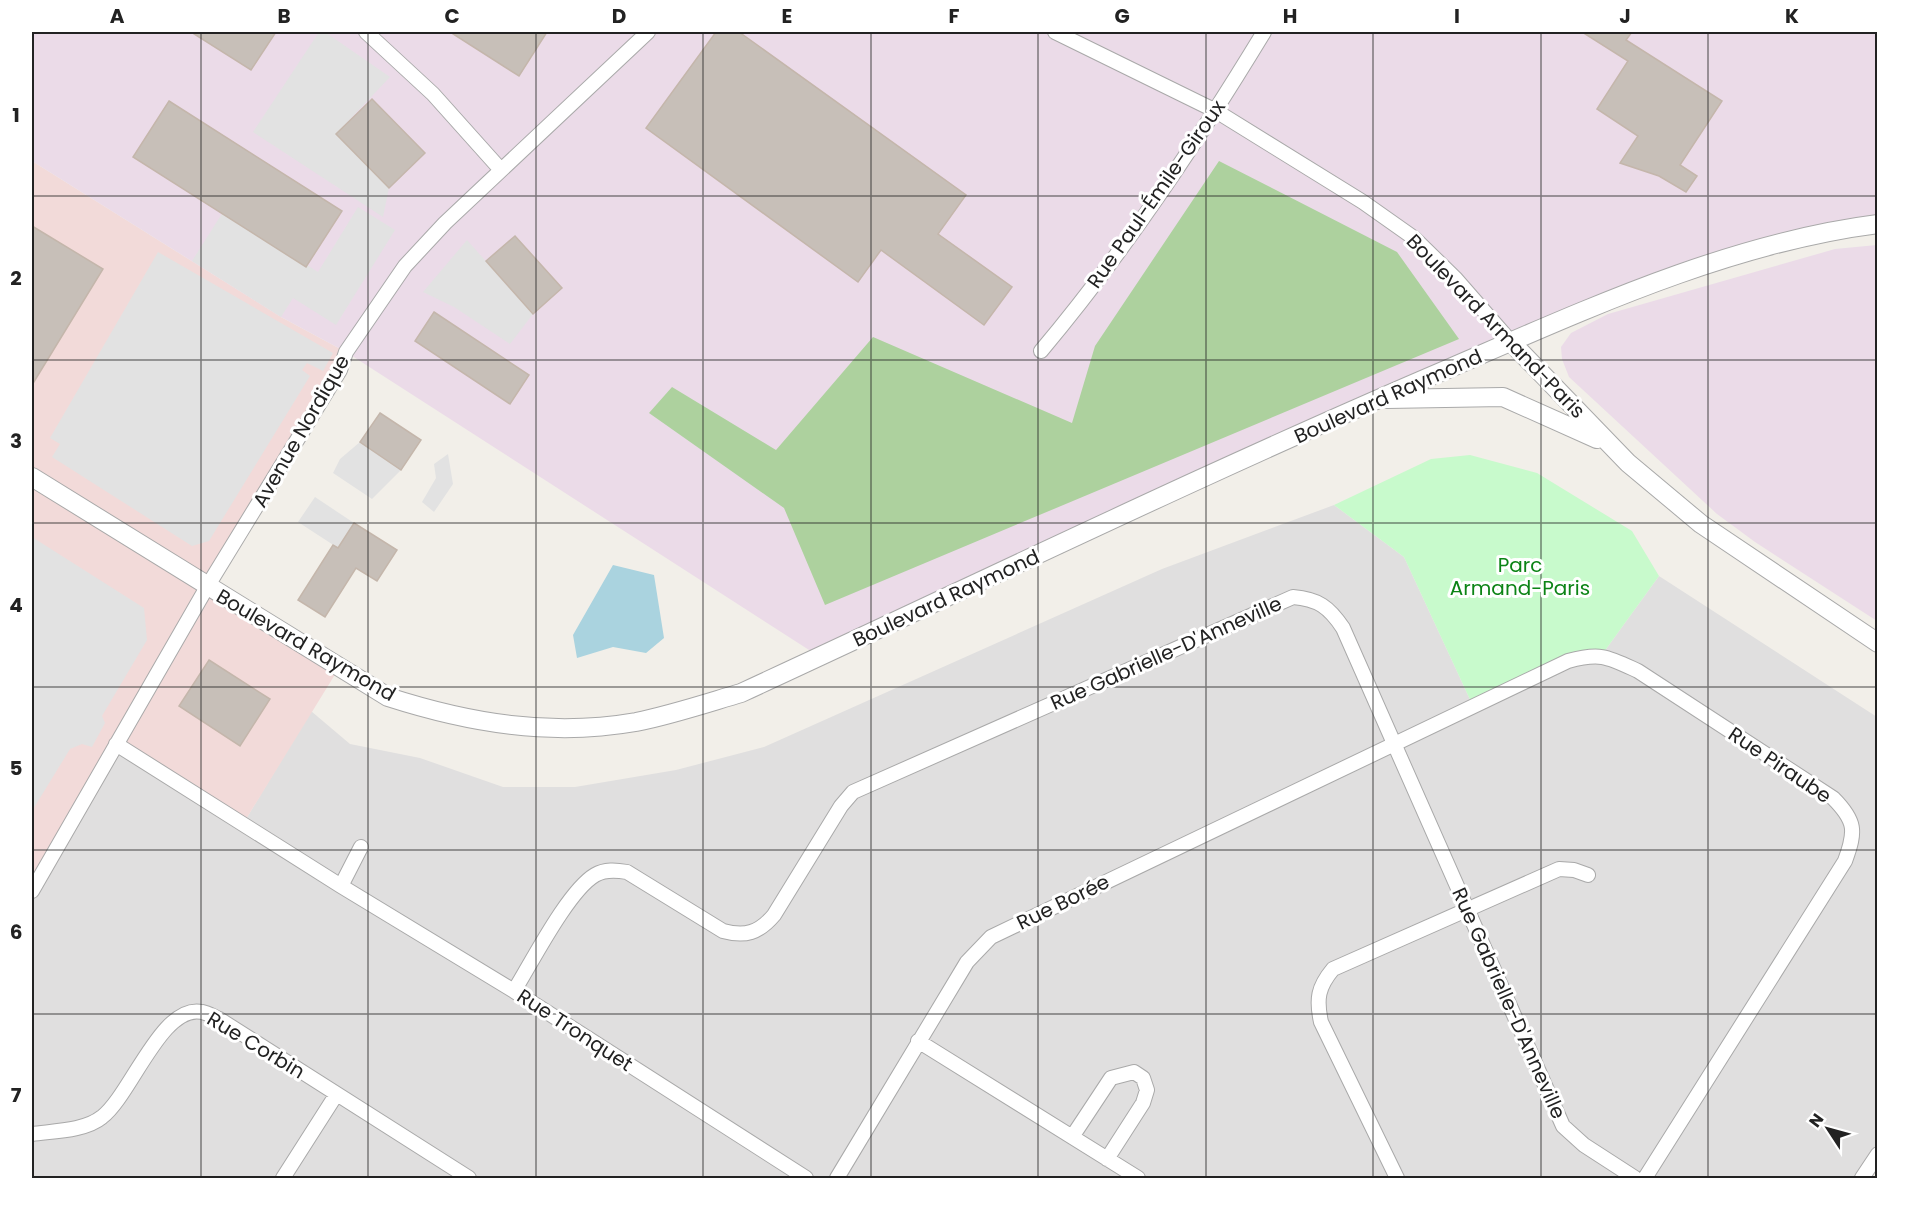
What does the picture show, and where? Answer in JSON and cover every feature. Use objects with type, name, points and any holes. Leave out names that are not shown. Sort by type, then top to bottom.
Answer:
[{"type":"street","points":[[366,32],[433,94],[501,170]]},
{"type":"street","name":"Avenue Nordique","points":[[32,891],[207,587],[340,370],[346,352],[405,266],[445,223],[648,32]]},
{"type":"street","name":"Boulevard Armand-Paris","points":[[1055,32],[1216,111],[1363,202],[1414,238],[1456,279],[1511,342],[1609,444],[1701,524],[1878,644]]},
{"type":"street","name":"Rue Paul-Émile-Giroux","points":[[1041,351],[1133,234],[1216,111],[1264,32]]},
{"type":"street","name":"Boulevard Raymond","points":[[32,477],[388,697],[447,716],[537,729],[635,722],[741,693],[1377,399],[1511,342],[1720,262],[1832,230],[1878,224]]},
{"type":"street","points":[[1377,399],[1503,397],[1535,409],[1609,444]]},
{"type":"street","name":"Rue Gabrielle-D'Anneville","points":[[514,991],[573,898],[586,882],[597,874],[612,870],[627,872],[723,931],[736,934],[753,933],[765,926],[774,915],[840,806],[853,792],[1293,597],[1311,598],[1325,605],[1343,628],[1563,1126],[1584,1145],[1635,1179]]},
{"type":"street","name":"Rue Piraube","points":[[1394,744],[1568,661],[1592,654],[1615,660],[1638,671],[1833,798],[1852,823],[1853,838],[1845,861],[1645,1179]]},
{"type":"street","name":"Rue Tronquet","points":[[116,744],[341,886],[514,991],[806,1179]]},
{"type":"street","name":"Rue Borée","points":[[837,1179],[967,962],[991,937],[1394,744]]},
{"type":"street","points":[[341,886],[361,847]]},
{"type":"street","points":[[1396,1179],[1321,1022],[1317,994],[1333,969],[1559,869],[1574,870],[1588,875]]},
{"type":"street","name":"Rue Corbin","points":[[32,1134],[75,1128],[101,1118],[120,1099],[165,1029],[176,1018],[201,1011],[219,1019],[469,1179]]},
{"type":"street","points":[[918,1041],[1138,1179]]},
{"type":"street","points":[[1072,1137],[1111,1078],[1122,1073],[1134,1072],[1143,1078],[1147,1090],[1143,1103],[1107,1159]]},
{"type":"street","points":[[283,1179],[336,1095]]},
{"type":"street","points":[[1862,1179],[1878,1154]]},
{"type":"shaded area","points":[[32,32],[1877,32],[1877,224],[1653,285],[820,657],[346,352],[281,317],[32,161]]},
{"type":"shaded area","points":[[319,32],[325,32],[390,77],[336,134],[389,188],[383,217],[253,132]]},
{"type":"shaded area","points":[[32,161],[281,317],[346,352],[208,587],[339,668],[243,824],[116,744],[32,891]]},
{"type":"shaded area","points":[[358,207],[395,230],[336,325],[293,298],[281,317],[192,261],[223,212],[318,272]]},
{"type":"shaded area","points":[[467,240],[533,314],[510,344],[454,307],[423,292]]},
{"type":"shaded area","points":[[1878,245],[1877,621],[1755,542],[1717,514],[1569,377],[1562,359],[1561,347],[1571,333],[1608,314],[1835,249]]},
{"type":"shaded area","points":[[158,252],[333,353],[323,371],[307,363],[302,370],[310,376],[209,541],[192,546],[52,457],[60,444],[50,438]]},
{"type":"shaded area","points":[[360,442],[401,470],[372,499],[333,473],[340,459]]},
{"type":"shaded area","points":[[448,454],[453,484],[434,512],[422,502],[436,478],[434,464]]},
{"type":"shaded area","points":[[315,497],[354,523],[338,548],[298,522]]},
{"type":"shaded area","points":[[1334,505],[1404,557],[1473,706],[1568,661],[1601,656],[1659,576],[1877,717],[1878,1154],[1862,1178],[32,1178],[32,891],[116,744],[243,824],[311,711],[350,744],[420,758],[503,787],[575,787],[676,770],[764,747],[1162,569]]},
{"type":"shaded area","points":[[32,537],[144,608],[147,640],[102,716],[105,723],[92,747],[82,744],[70,749],[32,811]]},
{"type":"green space","points":[[1219,161],[1397,252],[1459,339],[825,605],[784,508],[649,413],[672,387],[776,450],[873,337],[1072,423],[1095,346]]},
{"type":"green space","name":"Parc Armand-Paris","points":[[1470,455],[1537,473],[1632,531],[1659,576],[1601,656],[1592,654],[1473,706],[1404,557],[1334,505],[1431,459]]},
{"type":"water","points":[[613,565],[654,575],[664,638],[646,653],[613,647],[577,658],[573,635]]},
{"type":"building","points":[[191,32],[276,32],[251,70]]},
{"type":"building","points":[[450,32],[547,32],[519,76]]},
{"type":"building","points":[[716,32],[739,32],[966,195],[938,234],[1012,287],[984,325],[881,250],[858,282],[646,128]]},
{"type":"building","points":[[1582,32],[1632,32],[1626,40],[1722,101],[1680,165],[1697,176],[1686,192],[1659,176],[1620,163],[1638,136],[1597,109],[1628,61]]},
{"type":"building","points":[[372,99],[425,153],[389,188],[336,134]]},
{"type":"building","points":[[169,101],[342,211],[306,267],[133,157]]},
{"type":"building","points":[[32,226],[103,269],[32,385]]},
{"type":"building","points":[[515,236],[562,288],[533,314],[486,261]]},
{"type":"building","points":[[434,312],[529,375],[510,404],[415,341]]},
{"type":"building","points":[[380,413],[421,440],[401,470],[360,442]]},
{"type":"building","points":[[354,523],[397,550],[377,581],[356,568],[325,617],[298,600],[333,545],[338,548]]},
{"type":"building","points":[[209,660],[270,699],[240,746],[179,706]]}]
